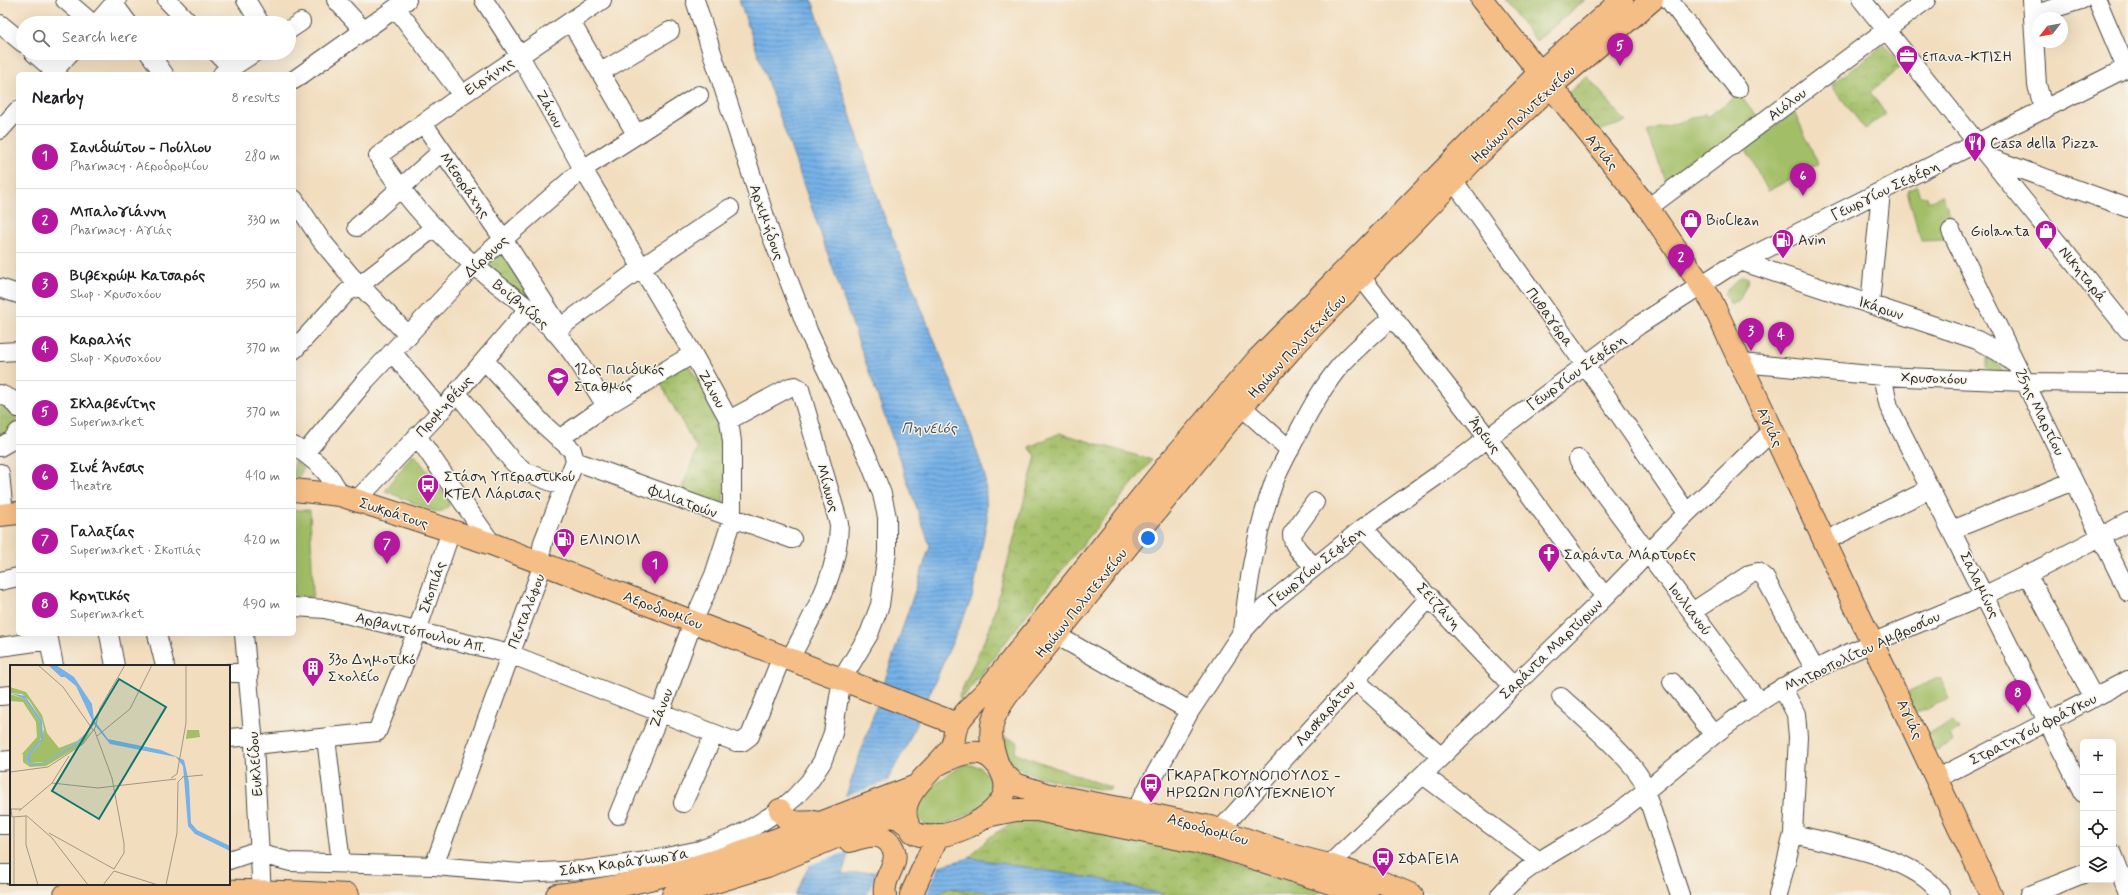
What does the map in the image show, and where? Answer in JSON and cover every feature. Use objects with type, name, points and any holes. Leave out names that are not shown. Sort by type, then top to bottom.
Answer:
[{"type":"main road","name":"Αγιάς","points":[[1482,0],[1544,80],[1648,208],[1701,284],[1741,362],[1772,431],[1938,778],[1991,895]]},
{"type":"main road","name":"Ηρώων Πολυτεχνείου","points":[[957,724],[988,689],[1220,401],[1283,332],[1544,80],[1622,0]]},
{"type":"main road","name":"Ηρώων Πολυτεχνείου","points":[[991,733],[992,719],[1003,700],[1271,371],[1453,180],[1544,80],[1652,0]]},
{"type":"main road","name":"Σωκράτους","points":[[296,490],[348,498],[492,544]]},
{"type":"main road","name":"Αεροδρομίου","points":[[492,544],[957,724]]},
{"type":"main road","points":[[673,895],[734,878],[818,845],[905,825],[925,836],[938,836],[952,832],[986,816],[1002,799],[1005,783],[994,751],[991,733],[983,722],[975,718],[969,718],[957,724],[952,745],[935,767],[909,789],[905,807],[905,825],[900,860],[886,895]]},
{"type":"main road","points":[[935,767],[955,757],[980,753],[989,756],[1001,770]]},
{"type":"main road","name":"Αεροδρομίου","points":[[1001,770],[1015,784],[1045,794],[1135,811],[1220,830],[1298,857],[1329,865],[1381,882],[1412,895]]},
{"type":"main road","name":"Σάκη Καράγιωργα","points":[[557,895],[604,888],[685,871],[725,859],[811,824],[909,789]]},
{"type":"main road","points":[[780,810],[786,819],[792,822],[811,824]]},
{"type":"main road","name":"Αεροδρομίου","points":[[986,816],[1016,810],[1038,810],[1220,847],[1367,895]]},
{"type":"main road","points":[[818,845],[836,845],[864,836],[880,836],[885,837],[900,860]]},
{"type":"main road","points":[[911,895],[938,836]]},
{"type":"main road","points":[[65,895],[181,890],[348,895]]},
{"type":"street","points":[[65,0],[84,16]]},
{"type":"street","points":[[167,0],[182,16]]},
{"type":"street","points":[[246,0],[256,16]]},
{"type":"street","points":[[336,0],[364,31]]},
{"type":"street","name":"Ζάνου","points":[[484,0],[520,56],[583,169],[693,354],[729,420],[732,442],[732,519],[714,575],[693,622],[660,713],[618,815]]},
{"type":"street","name":"Ειρήνης","points":[[378,156],[462,95],[571,22],[601,0]]},
{"type":"street","name":"Αρχιμήδους","points":[[695,0],[763,211],[783,268],[809,332],[859,436]]},
{"type":"street","points":[[1669,0],[1738,89]]},
{"type":"street","name":"Νικηταρά","points":[[1862,0],[2128,330]]},
{"type":"street","name":"Αιόλου","points":[[1648,208],[1926,0]]},
{"type":"street","points":[[2044,110],[2037,85],[2032,8],[2081,0]]},
{"type":"street","points":[[2097,0],[2127,68]]},
{"type":"street","points":[[103,16],[116,2],[124,16]]},
{"type":"street","points":[[296,79],[402,4],[462,95]]},
{"type":"street","points":[[571,22],[636,134]]},
{"type":"street","points":[[0,24],[16,37]]},
{"type":"street","points":[[601,72],[670,31]]},
{"type":"street","points":[[41,60],[53,72]]},
{"type":"street","points":[[55,72],[64,60]]},
{"type":"street","points":[[154,60],[163,72]]},
{"type":"street","points":[[221,60],[227,71],[244,60]]},
{"type":"street","name":"Γεωργίου Σεφέρη","points":[[1135,811],[1190,711],[1243,631],[1264,608],[1314,566],[1363,528],[1639,326],[1701,284],[1740,261],[2127,68]]},
{"type":"street","name":"Δίρφυος","points":[[300,450],[392,352],[409,336],[474,265],[583,169],[699,95]]},
{"type":"street","points":[[0,130],[16,112]]},
{"type":"street","name":"Μεσοράχης","points":[[422,123],[504,240],[557,329]]},
{"type":"street","points":[[357,227],[442,151]]},
{"type":"street","name":"Βοϊβηίδος","points":[[378,156],[402,188],[435,227],[474,265],[528,309],[557,329],[606,406]]},
{"type":"street","points":[[1990,158],[2128,208]]},
{"type":"street","name":"Πυθαγόρα","points":[[1453,180],[1585,365],[1687,513]]},
{"type":"street","points":[[1870,304],[1881,192]]},
{"type":"street","points":[[296,202],[321,240],[350,275],[409,336]]},
{"type":"street","points":[[557,329],[641,268],[730,208]]},
{"type":"street","points":[[296,348],[347,292],[360,285],[435,227]]},
{"type":"street","name":"25ης Μαρτίου","points":[[1951,231],[2128,592]]},
{"type":"street","name":"Ικάρων","points":[[1740,261],[1977,340],[1997,351],[2017,366]]},
{"type":"street","name":"Άρεως","points":[[1361,277],[1487,438],[1605,597]]},
{"type":"street","points":[[0,288],[16,293]]},
{"type":"street","name":"Προμηθέως","points":[[348,498],[417,436],[441,411],[528,309]]},
{"type":"street","points":[[1243,631],[1247,588],[1256,540],[1274,483],[1318,396],[1352,352],[1393,317]]},
{"type":"street","points":[[0,352],[16,351]]},
{"type":"street","points":[[392,352],[441,411]]},
{"type":"street","points":[[559,439],[606,406],[693,354]]},
{"type":"street","points":[[485,361],[559,439],[572,450],[575,461]]},
{"type":"street","name":"Χρυσοχόου","points":[[1741,362],[1882,376],[2025,382],[2128,383]]},
{"type":"street","name":"Σαλαμίνος","points":[[1882,376],[1890,407],[2080,787]]},
{"type":"street","name":"Μίνωος","points":[[729,420],[790,387],[795,386],[800,389],[839,524],[839,541],[832,570],[825,590],[786,658]]},
{"type":"street","points":[[456,393],[513,462],[531,474],[565,487]]},
{"type":"street","points":[[0,394],[11,399],[16,405]]},
{"type":"street","points":[[1241,406],[1290,450]]},
{"type":"street","name":"Σαράντα Μαρτύρων","points":[[1329,865],[1605,597],[1687,513],[1772,431]]},
{"type":"street","points":[[0,447],[12,440],[16,435]]},
{"type":"street","points":[[417,436],[492,544]]},
{"type":"street","name":"Σάκη Καράγιωργα","points":[[261,853],[291,862],[434,866],[485,871],[550,873],[603,868],[647,861],[716,845],[746,831],[780,810],[809,782],[822,762],[833,733],[844,680],[876,615],[883,586],[888,552],[888,528],[885,507],[876,476],[859,436]]},
{"type":"street","points":[[300,450],[328,472],[348,498]]},
{"type":"street","name":"Ιουλιανού","points":[[1578,459],[1759,702]]},
{"type":"street","name":"Πενταλόφου","points":[[434,866],[543,564],[541,554],[543,542],[575,461]]},
{"type":"street","name":"Φιλιατρών","points":[[575,461],[732,519],[792,539]]},
{"type":"street","points":[[0,473],[7,514]]},
{"type":"street","points":[[1952,530],[2074,481]]},
{"type":"street","points":[[1825,541],[1930,489]]},
{"type":"street","points":[[1314,566],[1296,546],[1292,540],[1292,534],[1315,502]]},
{"type":"street","name":"Μητροπολίτου Αμβροσίου","points":[[1500,895],[1516,878],[1539,861],[1608,819],[1714,735],[1782,687],[1874,643],[1985,595],[2128,522]]},
{"type":"street","name":"Σεϊζάνη","points":[[1363,528],[1513,686]]},
{"type":"street","name":"Σκοπιάς","points":[[326,738],[377,732],[417,631],[451,531]]},
{"type":"street","points":[[1692,612],[1750,574],[1758,572],[1764,578],[1816,670]]},
{"type":"street","points":[[2028,574],[2094,698]]},
{"type":"street","points":[[0,581],[16,578]]},
{"type":"street","name":"Λασκαράτου","points":[[1220,830],[1286,759],[1354,679],[1430,597]]},
{"type":"street","name":"Αρβανιτόπουλου Απ.","points":[[296,607],[325,609],[510,654],[736,742],[747,740],[750,736],[786,658]]},
{"type":"street","points":[[1056,635],[1190,711]]},
{"type":"street","points":[[110,636],[115,665]]},
{"type":"street","points":[[158,636],[165,665]]},
{"type":"street","name":"Ευκλείδου","points":[[244,636],[254,740],[262,893]]},
{"type":"street","points":[[0,646],[48,637],[54,665]]},
{"type":"street","points":[[230,673],[248,673]]},
{"type":"street","points":[[1354,679],[1441,757]]},
{"type":"street","name":"Στρατηγού Φράγκου","points":[[1938,778],[2048,723],[2128,680]]},
{"type":"street","points":[[1672,682],[1714,735]]},
{"type":"street","points":[[1778,895],[1792,834],[1798,730],[1796,714],[1782,687]]},
{"type":"street","points":[[0,696],[10,695]]},
{"type":"street","points":[[1562,697],[1627,760],[1640,775],[1645,785],[1645,790],[1680,895]]},
{"type":"street","points":[[683,803],[714,734]]},
{"type":"street","points":[[230,738],[254,740],[326,738],[341,863]]},
{"type":"street","points":[[0,761],[10,760]]},
{"type":"street","points":[[1423,775],[1539,861]]},
{"type":"street","points":[[1792,834],[1887,858],[1910,868],[1928,879],[1941,895]]},
{"type":"street","points":[[230,860],[253,852],[261,853]]},
{"type":"street","points":[[2118,859],[2128,893]]},
{"type":"street","points":[[2030,895],[2080,875]]},
{"type":"green space","points":[[1504,0],[1585,0],[1536,41]]},
{"type":"green space","points":[[1885,44],[1902,66],[1870,92],[1886,114],[1865,129],[1831,85]]},
{"type":"green space","points":[[1587,76],[1626,122],[1598,131],[1567,94]]},
{"type":"green space","points":[[1739,94],[1758,117],[1667,183],[1647,132],[1705,114],[1707,117]]},
{"type":"green space","points":[[1794,111],[1818,164],[1768,191],[1746,149]]},
{"type":"green space","points":[[1917,186],[1919,194],[1927,197],[1929,202],[1942,195],[1952,219],[1946,240],[1921,241],[1907,191]]},
{"type":"green space","points":[[503,247],[545,315],[483,265]]},
{"type":"green space","points":[[1742,276],[1749,278],[1739,301],[1731,305],[1724,293]]},
{"type":"green space","points":[[1987,357],[2000,367],[2003,374],[1994,373],[1987,368]]},
{"type":"green space","points":[[687,362],[715,410],[725,441],[723,510],[679,496],[697,449],[658,379]]},
{"type":"green space","points":[[0,398],[12,411],[15,416],[16,424],[0,442]]},
{"type":"green space","points":[[1060,433],[1152,460],[1048,587],[960,700],[959,696],[990,628],[1036,456],[1029,447]]},
{"type":"green space","points":[[412,455],[415,455],[449,500],[449,505],[445,510],[438,512],[434,511],[385,491]]},
{"type":"green space","points":[[296,462],[304,468],[296,479]]},
{"type":"green space","points":[[296,510],[310,510],[313,596],[296,600]]},
{"type":"green space","points":[[1940,677],[1949,699],[1915,713],[1905,693]]},
{"type":"green space","points":[[1951,722],[1959,729],[1950,736],[1953,742],[1934,751],[1926,735]]},
{"type":"green space","points":[[999,735],[1018,742],[1014,753],[1110,787],[1111,789],[1093,788],[1048,779],[1023,771],[1016,767],[1010,760],[1005,752]]},
{"type":"green space","points":[[967,764],[980,767],[987,775],[992,789],[989,804],[941,827],[925,825],[917,815],[918,807],[922,799],[936,784],[952,772]]},
{"type":"green space","points":[[1031,819],[1213,854],[1321,891],[1318,895],[1166,895],[1104,880],[970,858],[982,844],[996,832],[1013,824]]},
{"type":"green space","points":[[950,888],[971,895],[935,895]]},
{"type":"green space","points":[[950,888],[1016,895],[971,895]]},
{"type":"water","name":"Πηνειός","points":[[739,0],[812,0],[884,216],[963,411],[985,476],[987,519],[972,598],[906,747],[852,843],[842,874],[939,866],[970,858],[1104,880],[1166,895],[1016,895],[950,888],[935,895],[794,895],[846,796],[930,546]]},
{"type":"pier","points":[[889,781],[852,850],[807,866],[843,797]]},
{"type":"pier","points":[[940,864],[926,895],[867,895],[878,870]]},
{"type":"place","name":"Σκλαβενίτης","points":[[1620,66]]},
{"type":"place","name":"επανα-ΚΤΙΣΗ","points":[[1907,76]]},
{"type":"place","name":"Casa della Pizza","points":[[1975,162]]},
{"type":"place","name":"Σινέ Άνεσις","points":[[1803,196]]},
{"type":"place","name":"BioClean","points":[[1691,240]]},
{"type":"place","name":"Giolanta","points":[[2046,250]]},
{"type":"place","name":"Avin","points":[[1783,260]]},
{"type":"place","name":"Μπαλογιάννη","points":[[1681,277]]},
{"type":"place","name":"Βιβεχρώμ Κατσαρός","points":[[1751,351]]},
{"type":"place","name":"Καραλής","points":[[1781,355]]},
{"type":"place","name":"12ος Παιδικός Σταθμός","points":[[558,398]]},
{"type":"place","name":"Στάση Υπεραστικού ΚΤΕΛ Λάρισας","points":[[428,504]]},
{"type":"place","name":"ΕΛΙΝΟΙΛ","points":[[564,558]]},
{"type":"place","name":"Γαλαξίας","points":[[387,564]]},
{"type":"place","name":"Σαράντα Μάρτυρες","points":[[1549,574]]},
{"type":"place","name":"Σανιδιώτου - Πούλιου","points":[[655,584]]},
{"type":"place","name":"33ο Δημοτικό Σχολείο","points":[[313,688]]},
{"type":"place","name":"Κρητικός","points":[[2018,713]]},
{"type":"place","name":"ΓΚΑΡΑΓΚΟΥΝΟΠΟΥΛΟΣ - ΗΡΩΩΝ ΠΟΛΥΤΕΧΝΕΙΟΥ","points":[[1151,804]]},
{"type":"place","name":"ΣΦΑΓΕΙΑ","points":[[1383,878]]}]
